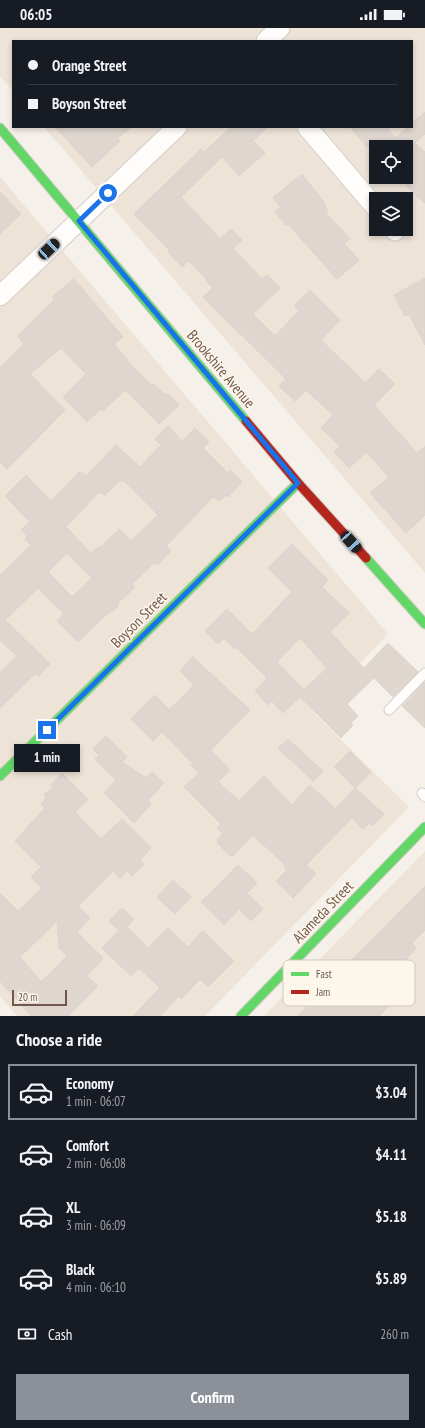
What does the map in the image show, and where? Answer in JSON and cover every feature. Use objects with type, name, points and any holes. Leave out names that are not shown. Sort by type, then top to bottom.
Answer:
[{"type":"street","points":[[267,40],[280,28]]},
{"type":"street","name":"Brookshire Avenue","points":[[0,128],[298,483],[425,624]]},
{"type":"street","points":[[0,296],[176,128]]},
{"type":"street","points":[[307,128],[369,200]]},
{"type":"street","name":"Boyson Street","points":[[0,776],[298,483]]},
{"type":"street","name":"Alameda Street","points":[[296,960],[425,827]]},
{"type":"street","name":"Alameda Street","points":[[241,1016],[283,973]]},
{"type":"lane","points":[[389,710],[425,673]]},
{"type":"shaded area","points":[[0,28],[425,28],[425,573],[45,128],[413,128],[413,40],[12,40],[12,90],[0,76]]},
{"type":"shaded area","points":[[0,177],[388,634],[313,712],[409,807],[205,1016],[17,1016],[0,996]]},
{"type":"shaded area","points":[[425,851],[425,1016],[264,1016],[283,997],[283,1006],[415,1006],[415,960],[319,960]]},
{"type":"building","points":[[425,112],[425,134],[415,143],[425,152],[425,203],[406,186],[406,184],[413,184],[413,140],[369,140],[369,147],[367,147],[351,128],[388,128],[395,138],[407,128],[413,128],[413,122]]},
{"type":"building","points":[[56,128],[130,128],[118,138],[120,141],[92,167]]},
{"type":"building","points":[[230,128],[267,128],[253,141],[265,153],[239,176],[222,157],[181,197],[220,239],[231,229],[242,240],[233,248],[262,279],[267,275],[280,288],[253,314],[275,336],[299,311],[294,306],[310,290],[340,320],[321,340],[365,383],[379,369],[395,384],[374,405],[417,453],[425,446],[425,515],[406,533],[370,493],[389,477],[366,452],[349,468],[334,452],[340,446],[321,428],[333,415],[306,390],[295,401],[279,386],[286,379],[203,297],[213,288],[206,281],[207,280],[189,261],[182,267],[168,252],[170,251],[134,214],[201,149],[204,152]]},
{"type":"building","points":[[302,174],[326,205],[325,207],[328,211],[326,213],[350,239],[344,243],[359,260],[337,279],[288,224],[286,225],[275,212],[281,207],[273,198]]},
{"type":"building","points":[[0,192],[21,214],[0,234]]},
{"type":"building","points":[[425,278],[425,345],[409,314],[405,316],[394,295]]},
{"type":"building","points":[[74,279],[123,337],[114,344],[133,367],[151,385],[152,383],[165,395],[167,393],[179,405],[159,424],[125,390],[103,411],[101,409],[87,422],[63,397],[86,374],[61,348],[30,374],[65,410],[7,469],[0,462],[0,368],[24,344],[18,336],[54,300],[52,297]]},
{"type":"building","points":[[168,426],[182,441],[195,428],[209,442],[203,448],[228,473],[230,470],[242,482],[228,497],[226,495],[220,501],[213,497],[166,546],[171,551],[157,565],[154,563],[132,584],[135,587],[118,603],[118,606],[112,612],[109,612],[78,642],[57,621],[64,614],[38,588],[5,620],[50,664],[38,676],[36,673],[0,708],[0,673],[17,656],[0,640],[0,575],[31,545],[25,539],[27,536],[21,530],[30,522],[5,496],[26,475],[51,501],[80,471],[86,476],[116,445],[140,467],[161,445],[155,439]],"holes":[[[120,480],[122,482],[123,480],[158,515],[131,541],[119,529],[101,547],[100,546],[91,553],[66,527],[99,492],[105,495]],[[67,553],[92,578],[72,597],[48,572]]]},
{"type":"building","points":[[292,544],[328,580],[322,587],[349,613],[330,632],[364,668],[388,643],[418,672],[393,697],[374,678],[347,704],[358,716],[351,723],[353,725],[341,738],[300,697],[283,713],[272,701],[268,705],[255,691],[267,678],[236,647],[235,649],[224,638],[218,644],[205,631],[227,609],[252,634],[292,592],[268,568]],"holes":[[[300,638],[327,668],[304,690],[277,662]]]},
{"type":"building","points":[[193,657],[250,710],[211,750],[230,770],[218,782],[239,801],[264,776],[292,805],[310,785],[335,809],[355,788],[384,814],[372,826],[369,823],[363,829],[352,818],[306,865],[316,874],[293,898],[276,881],[287,870],[284,867],[286,866],[253,835],[232,857],[217,843],[217,840],[223,833],[217,828],[221,824],[184,787],[199,773],[191,765],[193,764],[162,732],[153,741],[131,719],[155,695],[169,710],[194,685],[180,671]]},
{"type":"building","points":[[425,682],[425,728],[402,706]]},
{"type":"building","points":[[106,736],[127,757],[122,762],[146,778],[152,772],[164,783],[148,800],[151,804],[134,823],[104,793],[116,780],[95,759],[99,755],[93,749]]},
{"type":"building","points":[[288,739],[323,771],[313,781],[278,748]]},
{"type":"building","points":[[350,751],[371,772],[355,788],[334,767]]},
{"type":"building","points":[[62,773],[88,799],[75,812],[101,839],[122,819],[151,848],[140,860],[144,864],[132,876],[127,871],[120,879],[113,871],[78,906],[90,918],[77,932],[103,958],[87,976],[98,986],[68,1016],[31,1016],[0,981],[0,893],[18,911],[42,888],[31,877],[41,867],[15,841],[45,808],[41,804],[46,798],[44,795],[53,787],[51,785]],"holes":[[[57,921],[59,948],[67,956],[41,982],[20,957]]]},
{"type":"building","points":[[238,865],[257,883],[247,893],[263,909],[251,921],[239,909],[224,925],[201,902]]},
{"type":"building","points":[[173,880],[191,897],[175,914],[157,897]]},
{"type":"building","points":[[425,886],[425,930],[412,943],[416,948],[405,960],[352,960]]},
{"type":"building","points":[[122,908],[134,919],[127,927],[148,948],[168,928],[188,947],[203,931],[234,961],[208,987],[200,979],[181,999],[179,996],[160,1016],[133,1016],[160,988],[139,968],[131,976],[102,948],[119,930],[109,921]]},
{"type":"building","points":[[389,1006],[379,1016],[298,1016],[306,1008],[305,1007]]},
{"type":"traffic: fast","points":[[0,128],[246,421]]},
{"type":"traffic: fast","points":[[0,776],[298,483]]},
{"type":"traffic: fast","points":[[366,558],[425,624]]},
{"type":"traffic: fast","points":[[296,960],[425,827]]},
{"type":"traffic: fast","points":[[241,1016],[283,973]]},
{"type":"traffic: jam","points":[[246,421],[298,483],[366,558]]},
{"type":"route","points":[[47,730],[298,483],[79,221],[108,193]]}]
